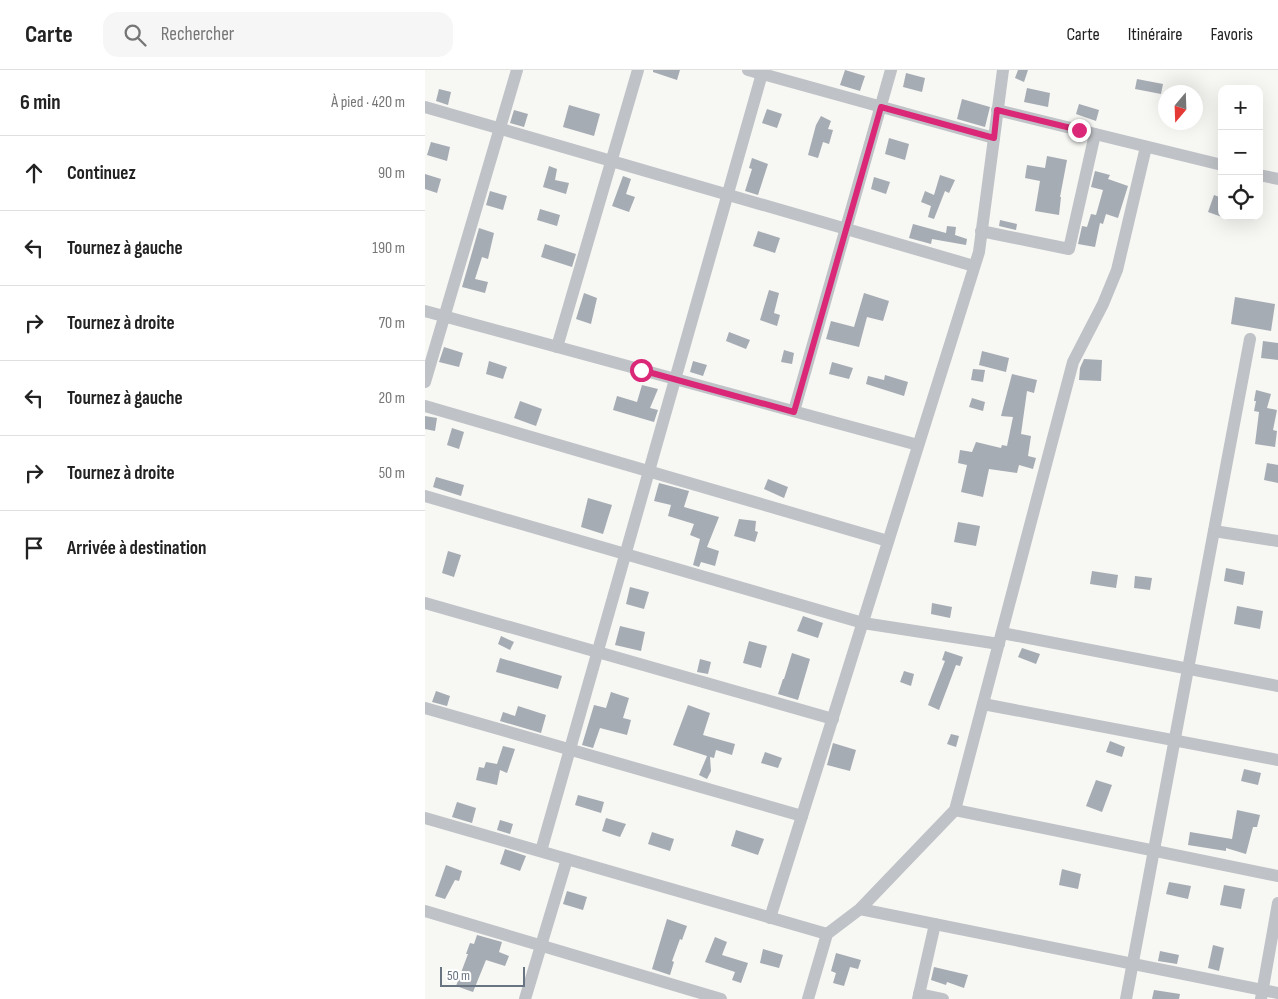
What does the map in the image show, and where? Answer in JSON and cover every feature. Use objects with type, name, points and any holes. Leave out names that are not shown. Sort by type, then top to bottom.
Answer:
[{"type":"street","points":[[425,382],[517,70]]},
{"type":"street","points":[[557,347],[638,70]]},
{"type":"street","points":[[748,70],[763,72],[994,138]]},
{"type":"street","points":[[794,412],[891,70]]},
{"type":"street","points":[[770,918],[979,252],[1003,70]]},
{"type":"street","points":[[541,851],[763,72]]},
{"type":"street","points":[[425,107],[974,266]]},
{"type":"street","points":[[997,110],[1218,164]]},
{"type":"street","points":[[981,231],[1069,249],[1095,134]]},
{"type":"street","points":[[808,999],[827,934],[860,909],[955,810],[1073,362],[1103,304],[1117,270],[1146,146]]},
{"type":"street","points":[[1263,176],[1278,179]]},
{"type":"street","points":[[425,311],[918,446]]},
{"type":"street","points":[[1127,999],[1250,339]]},
{"type":"street","points":[[425,406],[888,541]]},
{"type":"street","points":[[425,496],[863,623],[1000,638],[1278,686]]},
{"type":"street","points":[[1214,531],[1278,541]]},
{"type":"street","points":[[425,603],[833,719]]},
{"type":"street","points":[[983,704],[1278,760]]},
{"type":"street","points":[[425,708],[802,816]]},
{"type":"street","points":[[955,810],[1278,876]]},
{"type":"street","points":[[425,818],[827,934]]},
{"type":"street","points":[[525,999],[567,859]]},
{"type":"street","points":[[1262,994],[1278,903]]},
{"type":"street","points":[[860,909],[1133,964],[1262,994],[1278,993]]},
{"type":"street","points":[[425,911],[721,999]]},
{"type":"street","points":[[935,924],[919,997],[943,999]]},
{"type":"building","points":[[653,70],[680,70],[677,80],[653,72]]},
{"type":"building","points":[[845,70],[865,76],[860,91],[840,85]]},
{"type":"building","points":[[1018,70],[1028,70],[1024,82],[1015,78]]},
{"type":"building","points":[[906,73],[925,78],[922,92],[903,87]]},
{"type":"building","points":[[1137,79],[1163,84],[1158,85],[1158,93],[1135,89]]},
{"type":"building","points":[[1027,88],[1050,93],[1048,107],[1024,102]]},
{"type":"building","points":[[439,89],[451,92],[448,105],[436,101]]},
{"type":"building","points":[[962,99],[990,107],[985,127],[957,119]]},
{"type":"building","points":[[1079,104],[1099,110],[1096,121],[1076,114]]},
{"type":"building","points":[[569,105],[600,114],[594,136],[563,127]]},
{"type":"building","points":[[767,109],[782,114],[777,128],[762,123]]},
{"type":"building","points":[[514,110],[528,114],[524,127],[510,123]]},
{"type":"building","points":[[821,116],[831,121],[828,129],[833,130],[829,144],[823,142],[818,158],[808,155],[816,125]]},
{"type":"building","points":[[889,138],[909,144],[905,160],[885,154]]},
{"type":"building","points":[[431,142],[450,147],[447,161],[427,155]]},
{"type":"building","points":[[1047,156],[1067,160],[1060,197],[1059,215],[1035,211],[1040,181],[1025,178],[1027,165],[1045,168]]},
{"type":"building","points":[[752,158],[768,164],[758,195],[745,191],[752,169],[749,168]]},
{"type":"building","points":[[549,166],[557,169],[555,180],[569,183],[566,194],[543,187]]},
{"type":"building","points":[[1095,171],[1110,175],[1108,179],[1128,186],[1118,218],[1106,214],[1103,224],[1100,223],[1095,247],[1078,244],[1082,226],[1087,227],[1091,214],[1096,215],[1103,190],[1091,187]]},
{"type":"building","points":[[425,174],[441,179],[437,193],[425,189]]},
{"type":"building","points":[[940,175],[955,180],[949,193],[945,191],[934,219],[928,217],[931,206],[921,202],[925,191],[934,195]]},
{"type":"building","points":[[623,176],[631,179],[626,194],[635,197],[629,212],[612,206]]},
{"type":"building","points":[[874,177],[890,182],[886,194],[871,189]]},
{"type":"building","points":[[490,191],[507,196],[503,210],[486,205]]},
{"type":"building","points":[[1214,195],[1218,196],[1218,216],[1208,212]]},
{"type":"building","points":[[540,209],[560,215],[557,226],[537,220]]},
{"type":"building","points":[[1000,220],[1017,224],[1016,230],[999,226]]},
{"type":"building","points":[[913,224],[946,233],[947,226],[956,227],[955,235],[967,239],[966,245],[932,239],[931,244],[909,238]]},
{"type":"building","points":[[479,228],[494,233],[488,259],[482,257],[475,279],[488,282],[485,293],[462,287]]},
{"type":"building","points":[[758,231],[780,238],[775,253],[753,246]]},
{"type":"building","points":[[545,244],[576,254],[572,267],[541,257]]},
{"type":"building","points":[[769,290],[779,293],[774,313],[780,315],[777,326],[760,320]]},
{"type":"building","points":[[584,293],[597,298],[591,324],[576,319]]},
{"type":"building","points":[[864,293],[889,301],[883,321],[867,317],[859,347],[826,339],[831,321],[854,327]]},
{"type":"building","points":[[1235,297],[1275,304],[1271,331],[1231,324]]},
{"type":"building","points":[[729,332],[750,340],[746,349],[726,341]]},
{"type":"building","points":[[1263,341],[1278,343],[1278,360],[1261,358]]},
{"type":"building","points":[[444,347],[463,353],[459,367],[439,362]]},
{"type":"building","points":[[784,350],[794,353],[792,364],[781,362]]},
{"type":"building","points":[[982,351],[1009,358],[1006,372],[979,365]]},
{"type":"building","points":[[1084,359],[1102,360],[1101,381],[1079,380],[1080,368]]},
{"type":"building","points":[[489,361],[507,367],[503,379],[486,374]]},
{"type":"building","points":[[693,361],[707,365],[703,376],[690,372]]},
{"type":"building","points":[[832,362],[853,368],[849,379],[829,374]]},
{"type":"building","points":[[973,369],[985,370],[983,382],[971,380]]},
{"type":"building","points":[[1012,374],[1037,380],[1034,393],[1027,391],[1021,434],[1031,436],[1028,456],[1036,458],[1033,469],[1019,465],[1017,473],[989,469],[983,497],[961,492],[967,465],[958,463],[960,450],[972,452],[976,442],[1001,448],[1002,445],[1007,446],[1013,417],[1001,416]]},
{"type":"building","points":[[885,375],[908,382],[904,396],[866,384],[868,376],[884,380]]},
{"type":"building","points":[[642,385],[658,389],[650,408],[658,410],[654,422],[613,410],[617,396],[637,402]]},
{"type":"building","points":[[1256,390],[1271,394],[1267,408],[1277,410],[1273,430],[1277,431],[1275,447],[1255,444],[1259,412],[1254,411]]},
{"type":"building","points":[[972,398],[985,402],[983,411],[969,407]]},
{"type":"building","points":[[520,401],[542,409],[536,426],[514,418]]},
{"type":"building","points":[[425,416],[437,418],[435,431],[425,429]]},
{"type":"building","points":[[452,428],[464,432],[459,449],[447,445]]},
{"type":"building","points":[[1267,463],[1278,465],[1278,483],[1264,480]]},
{"type":"building","points":[[436,477],[464,485],[461,496],[433,487]]},
{"type":"building","points":[[768,479],[788,487],[784,498],[764,489]]},
{"type":"building","points":[[659,483],[689,491],[684,507],[719,517],[707,547],[719,551],[715,566],[701,562],[699,567],[693,565],[700,539],[690,535],[694,524],[668,516],[671,505],[654,501]]},
{"type":"building","points":[[588,498],[612,505],[603,534],[581,527]]},
{"type":"building","points":[[739,519],[756,521],[755,531],[758,532],[755,542],[734,536]]},
{"type":"building","points":[[958,522],[980,526],[976,546],[954,542]]},
{"type":"building","points":[[448,551],[461,555],[454,577],[442,573]]},
{"type":"building","points":[[1226,568],[1245,572],[1243,585],[1224,581]]},
{"type":"building","points":[[1092,571],[1118,575],[1116,588],[1090,584]]},
{"type":"building","points":[[1135,576],[1152,578],[1150,590],[1134,588]]},
{"type":"building","points":[[630,587],[649,592],[644,609],[626,604]]},
{"type":"building","points":[[932,603],[952,607],[950,618],[931,614]]},
{"type":"building","points":[[1237,606],[1263,611],[1260,629],[1234,624]]},
{"type":"building","points":[[803,616],[823,623],[818,638],[797,631]]},
{"type":"building","points":[[620,626],[645,632],[641,651],[615,645]]},
{"type":"building","points":[[501,636],[514,642],[510,650],[498,644]]},
{"type":"building","points":[[749,641],[767,646],[761,668],[743,663]]},
{"type":"building","points":[[1022,648],[1040,654],[1036,664],[1018,657]]},
{"type":"building","points":[[945,651],[963,657],[960,666],[956,665],[939,710],[928,705],[945,661],[942,660]]},
{"type":"building","points":[[792,653],[810,659],[798,700],[778,694]]},
{"type":"building","points":[[500,658],[562,676],[558,689],[496,672]]},
{"type":"building","points":[[700,659],[711,662],[708,674],[697,672]]},
{"type":"building","points":[[904,671],[914,674],[911,686],[900,682]]},
{"type":"building","points":[[436,691],[450,696],[447,706],[432,702]]},
{"type":"building","points":[[611,692],[629,698],[623,718],[631,720],[627,735],[600,728],[593,748],[582,745],[594,705],[606,708]]},
{"type":"building","points":[[688,705],[710,713],[703,735],[735,744],[732,755],[716,750],[714,758],[710,757],[711,771],[707,779],[699,775],[707,756],[673,745]]},
{"type":"building","points":[[518,706],[546,715],[541,733],[500,721],[503,712],[515,716]]},
{"type":"building","points":[[951,734],[959,736],[956,747],[947,744]]},
{"type":"building","points":[[1110,741],[1125,747],[1122,757],[1106,752]]},
{"type":"building","points":[[833,743],[856,750],[850,771],[827,765]]},
{"type":"building","points":[[503,746],[515,749],[507,773],[500,770],[497,785],[476,780],[479,767],[484,768],[486,762],[497,764]]},
{"type":"building","points":[[765,752],[782,758],[778,768],[761,763]]},
{"type":"building","points":[[1244,769],[1261,773],[1258,785],[1241,781]]},
{"type":"building","points":[[1096,780],[1112,785],[1102,812],[1086,806]]},
{"type":"building","points":[[578,795],[604,802],[601,813],[575,805]]},
{"type":"building","points":[[457,802],[476,808],[472,823],[452,817]]},
{"type":"building","points":[[1237,810],[1260,815],[1257,827],[1253,827],[1246,854],[1226,848],[1226,851],[1188,845],[1190,832],[1232,839]]},
{"type":"building","points":[[606,818],[626,824],[620,837],[602,831]]},
{"type":"building","points":[[500,820],[513,824],[510,834],[497,830]]},
{"type":"building","points":[[736,830],[764,839],[758,855],[731,846]]},
{"type":"building","points":[[652,832],[674,839],[670,851],[648,844]]},
{"type":"building","points":[[505,849],[526,856],[520,871],[500,864]]},
{"type":"building","points":[[446,865],[462,871],[459,881],[455,880],[445,899],[435,896]]},
{"type":"building","points":[[1062,869],[1081,874],[1078,889],[1059,885]]},
{"type":"building","points":[[1169,882],[1191,886],[1188,899],[1166,894]]},
{"type":"building","points":[[1224,885],[1245,889],[1241,909],[1220,905]]},
{"type":"building","points":[[567,891],[587,897],[583,910],[563,904]]},
{"type":"building","points":[[667,919],[687,926],[672,961],[674,962],[670,975],[652,969]]},
{"type":"building","points":[[477,935],[502,942],[499,952],[509,956],[505,966],[486,960],[473,992],[456,986],[468,954],[466,954],[470,943],[474,944]]},
{"type":"building","points":[[715,937],[727,942],[722,955],[748,963],[741,983],[732,980],[735,972],[705,962]]},
{"type":"building","points":[[1213,945],[1224,948],[1219,971],[1208,968]]},
{"type":"building","points":[[763,949],[783,955],[779,968],[760,963]]},
{"type":"building","points":[[1160,951],[1179,955],[1177,964],[1158,961]]},
{"type":"building","points":[[836,953],[861,960],[858,969],[850,967],[844,986],[833,983],[836,973],[831,971]]},
{"type":"building","points":[[934,967],[968,975],[964,988],[947,982],[946,985],[931,980]]},
{"type":"building","points":[[1154,990],[1180,994],[1179,999],[1152,999]]},
{"type":"route","points":[[641,370],[794,412],[881,107],[994,138],[997,110],[1079,130]]}]
